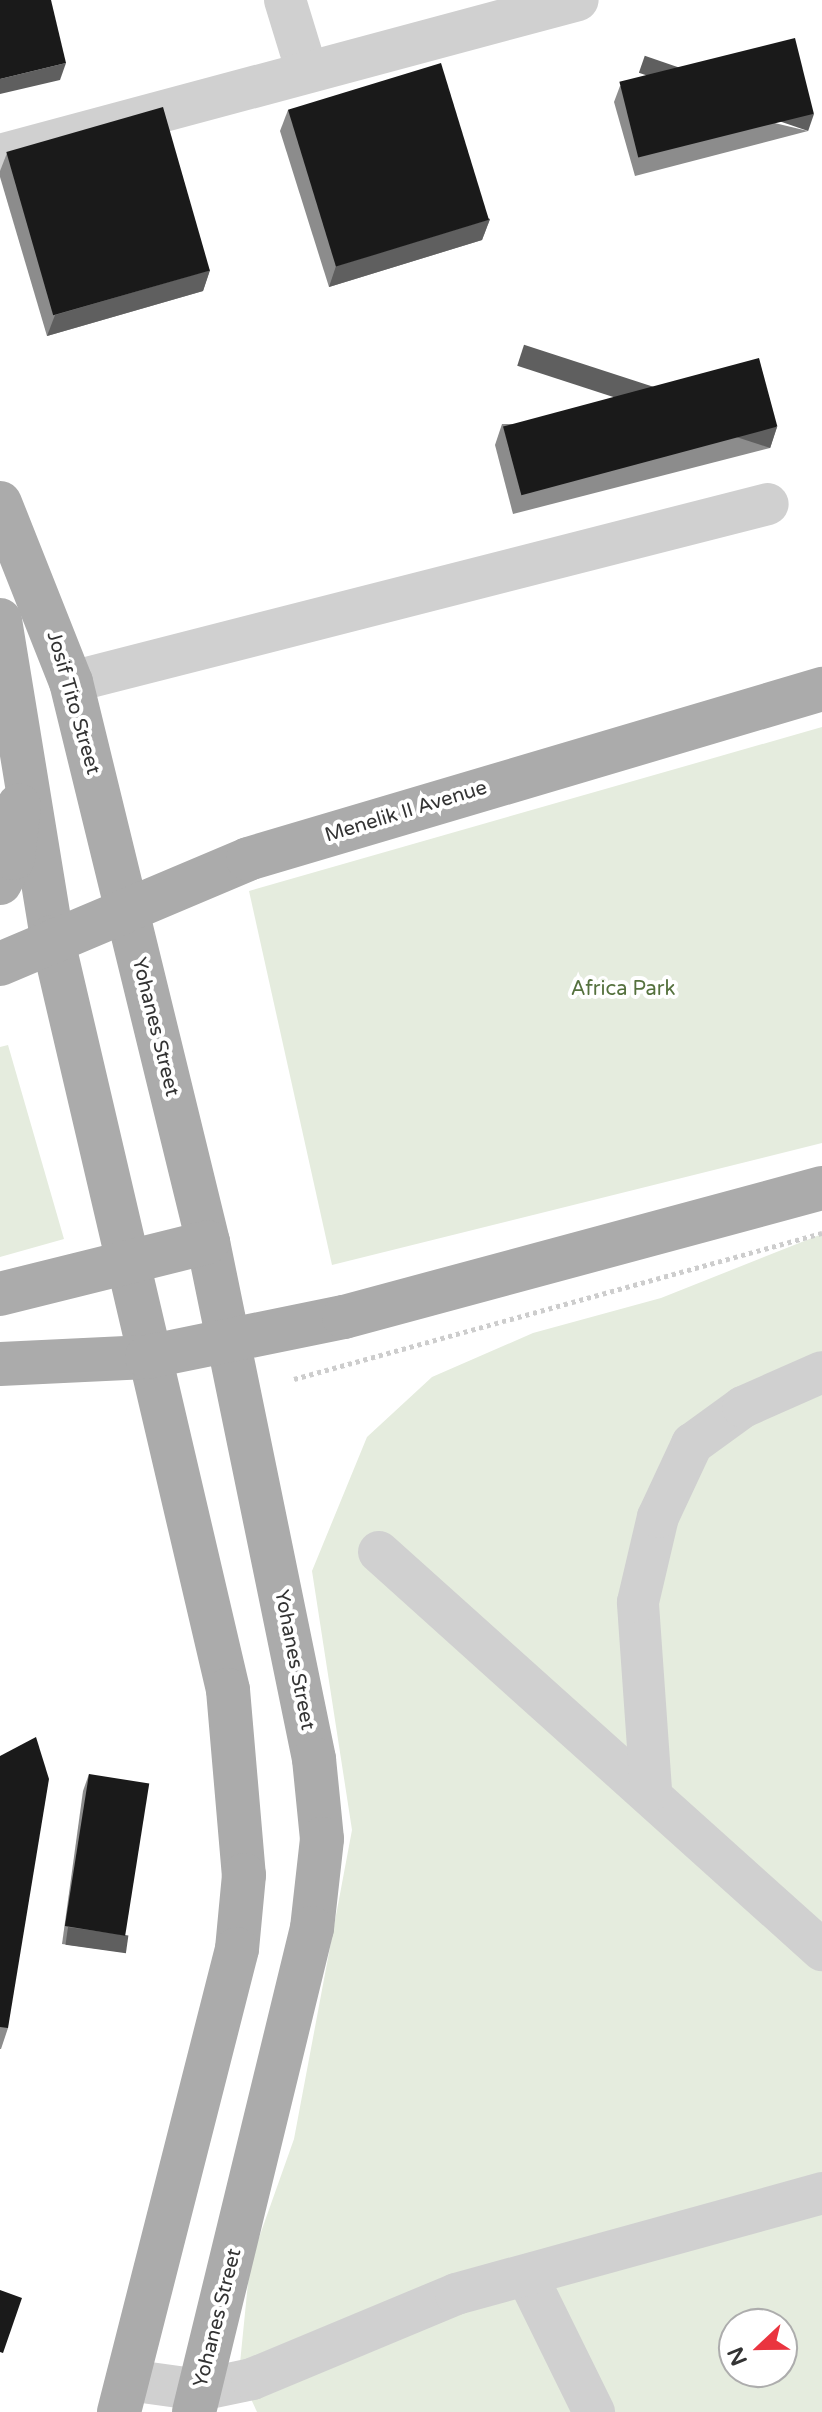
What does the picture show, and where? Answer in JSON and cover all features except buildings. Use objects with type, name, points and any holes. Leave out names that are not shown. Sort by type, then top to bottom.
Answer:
[{"type":"main road","name":"Josif Tito Street","points":[[0,503],[71,682],[126,909]]},
{"type":"main road","points":[[0,620],[52,937],[147,1357],[185,1487],[228,1690],[244,1875],[237,1949],[123,2396]]},
{"type":"main road","name":"Menelik II Avenue","points":[[0,964],[52,937],[248,859],[822,689]]},
{"type":"main road","points":[[0,883],[13,858],[24,755]]},
{"type":"main road","name":"Yohanes Street","points":[[126,909],[208,1242],[298,1678],[322,1839],[312,1928],[197,2401]]},
{"type":"main road","points":[[0,1364],[147,1357],[344,1317],[822,1188]]},
{"type":"main road","points":[[0,1294],[125,1258],[208,1242]]},
{"type":"main road","points":[[228,1690],[298,1678]]},
{"type":"street","points":[[285,0],[307,72]]},
{"type":"street","points":[[0,155],[578,0]]},
{"type":"street","points":[[71,682],[768,504]]},
{"type":"street","points":[[651,1790],[638,1602],[658,1517],[692,1444],[743,1407],[822,1372]]},
{"type":"street","points":[[379,1552],[651,1790],[822,1950]]},
{"type":"street","points":[[123,2396],[197,2401],[456,2294],[822,2193]]},
{"type":"street","points":[[527,2276],[594,2412]]},
{"type":"path","points":[[294,1379],[822,1233]]},
{"type":"green space","name":"Africa Park","points":[[822,727],[822,1143],[332,1265],[249,891]]},
{"type":"green space","points":[[8,1045],[64,1239],[0,1257],[0,1047]]},
{"type":"green space","points":[[822,1234],[822,2412],[257,2412],[239,2373],[250,2263],[294,2139],[352,1830],[312,1571],[367,1437],[432,1377],[533,1333],[661,1298]]}]
